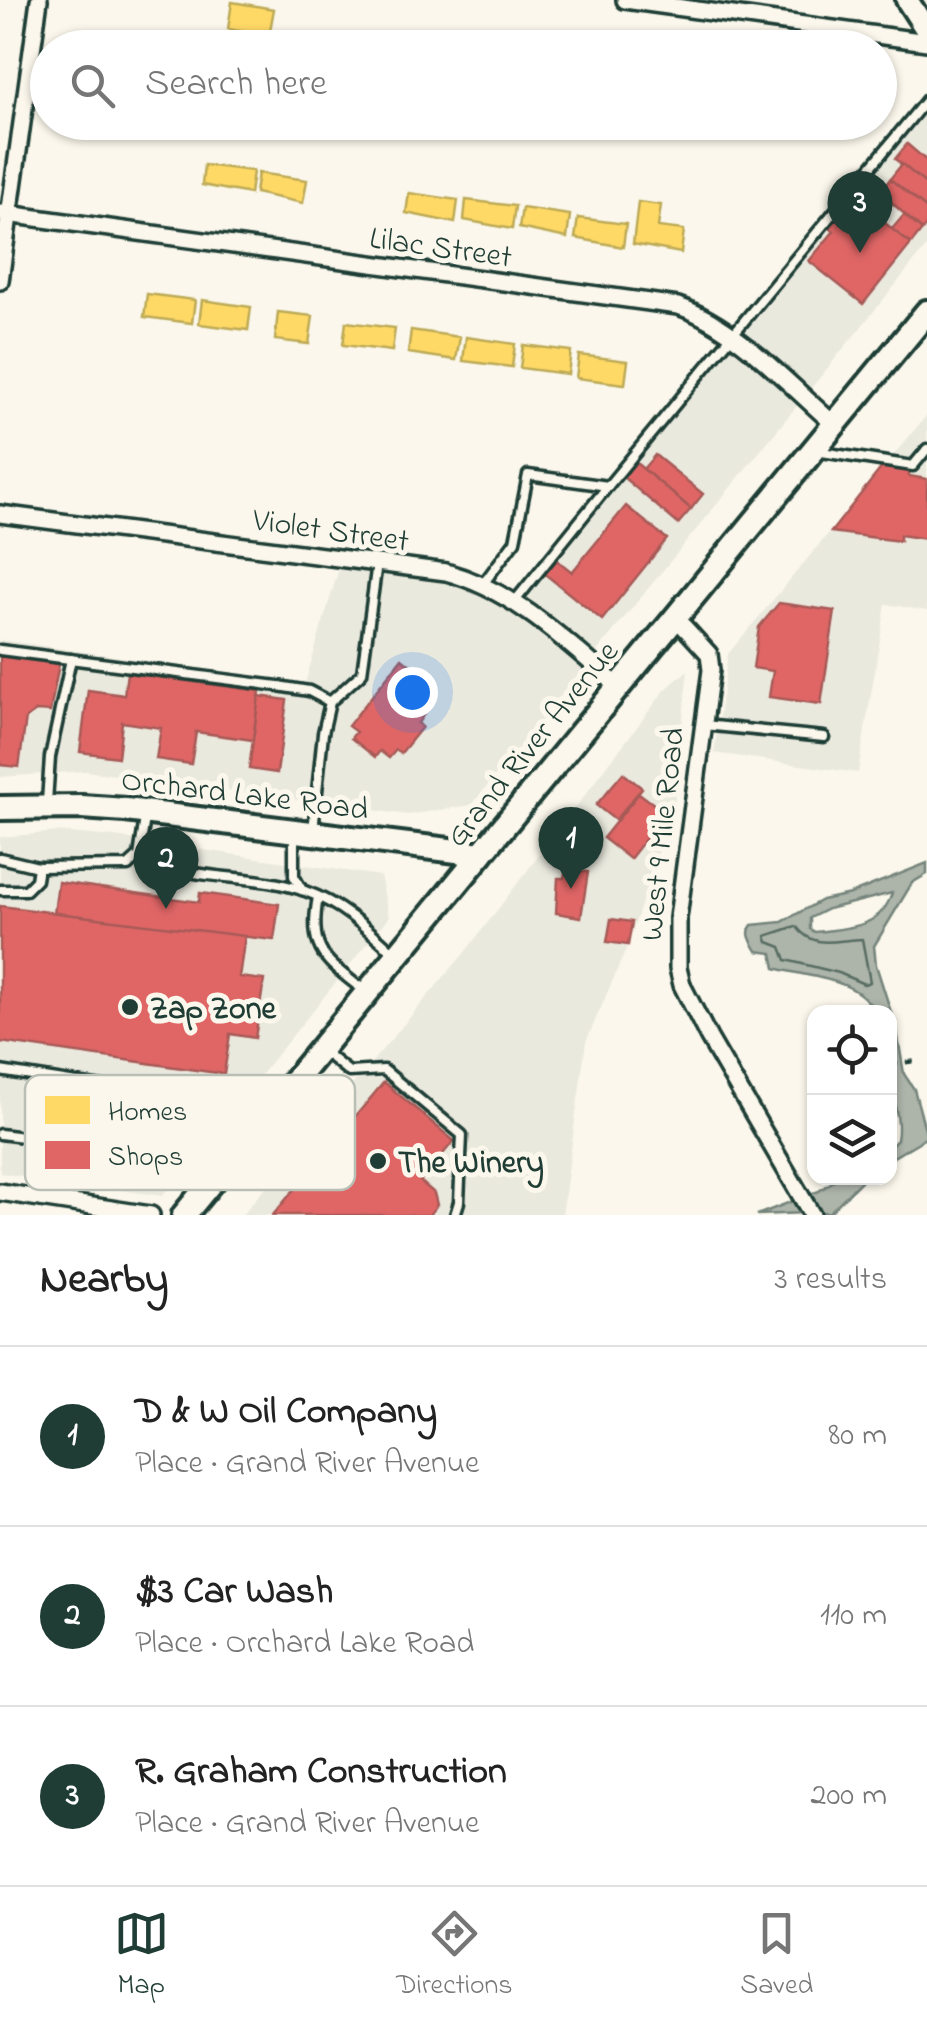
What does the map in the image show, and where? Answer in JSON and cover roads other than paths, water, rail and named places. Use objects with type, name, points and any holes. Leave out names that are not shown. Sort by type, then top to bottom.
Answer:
[{"type":"main road","name":"Grand River Avenue","points":[[299,1075],[927,312]]},
{"type":"main road","name":"Orchard Lake Road","points":[[0,808],[46,806],[146,813],[481,854]]},
{"type":"main road","name":"Grand River Avenue","points":[[184,1215],[205,1190]]},
{"type":"street","points":[[33,30],[38,0]]},
{"type":"street","points":[[624,0],[840,30]]},
{"type":"street","points":[[906,0],[927,31]]},
{"type":"street","points":[[897,38],[927,42]]},
{"type":"street","points":[[0,282],[4,214],[30,50]]},
{"type":"street","name":"Lilac Street","points":[[4,214],[678,306],[700,313],[733,337],[835,425]]},
{"type":"street","name":"Violet Street","points":[[0,514],[446,572],[483,584],[514,601],[620,687]]},
{"type":"street","name":"West 9 Mile Road","points":[[676,618],[709,654],[712,670],[678,918],[682,986],[812,1215]]},
{"type":"street","points":[[0,1192],[151,1215]]},
{"type":"lane","points":[[897,137],[927,100]]},
{"type":"lane","points":[[514,601],[894,140]]},
{"type":"lane","points":[[813,451],[913,466],[927,449]]},
{"type":"lane","points":[[483,584],[516,541],[528,475],[608,486]]},
{"type":"lane","points":[[302,890],[294,876],[330,702],[362,673],[377,562]]},
{"type":"lane","points":[[0,650],[278,686],[309,692],[330,702]]},
{"type":"lane","points":[[46,806],[50,757],[70,659]]},
{"type":"lane","points":[[703,724],[824,738]]},
{"type":"lane","points":[[0,858],[38,867],[128,866],[139,856],[146,813]]},
{"type":"lane","points":[[139,856],[178,871],[302,890],[358,920],[398,956]]},
{"type":"lane","points":[[0,890],[26,890],[36,880],[38,867]]},
{"type":"lane","points":[[318,897],[314,928],[317,947],[325,960],[367,993]]},
{"type":"lane","points":[[320,1049],[349,1072],[384,1070],[462,1134],[455,1215]]},
{"type":"lane","points":[[0,1071],[25,1075]]},
{"type":"lane","points":[[0,1134],[25,1137]]},
{"type":"water","points":[[927,863],[927,874],[912,883],[874,946],[889,1005],[870,1005],[845,985],[775,968],[772,953],[757,951],[749,935],[752,925],[782,922],[822,900],[850,894]],"holes":[[[892,893],[880,914],[861,925],[815,932],[810,929],[810,918],[828,909]]]},
{"type":"water","points":[[897,1031],[904,1074],[914,1089],[927,1137],[897,1155]]},
{"type":"water","points":[[828,1185],[857,1185],[830,1212],[757,1215]]},
{"type":"place","name":"R. Graham Construction","points":[[860,253]]},
{"type":"place","name":"D & W Oil Company","points":[[571,889]]},
{"type":"place","name":"$3 Car Wash","points":[[166,909]]},
{"type":"place","name":"Zap Zone","points":[[130,1007]]},
{"type":"place","name":"The Winery","points":[[378,1161]]}]
